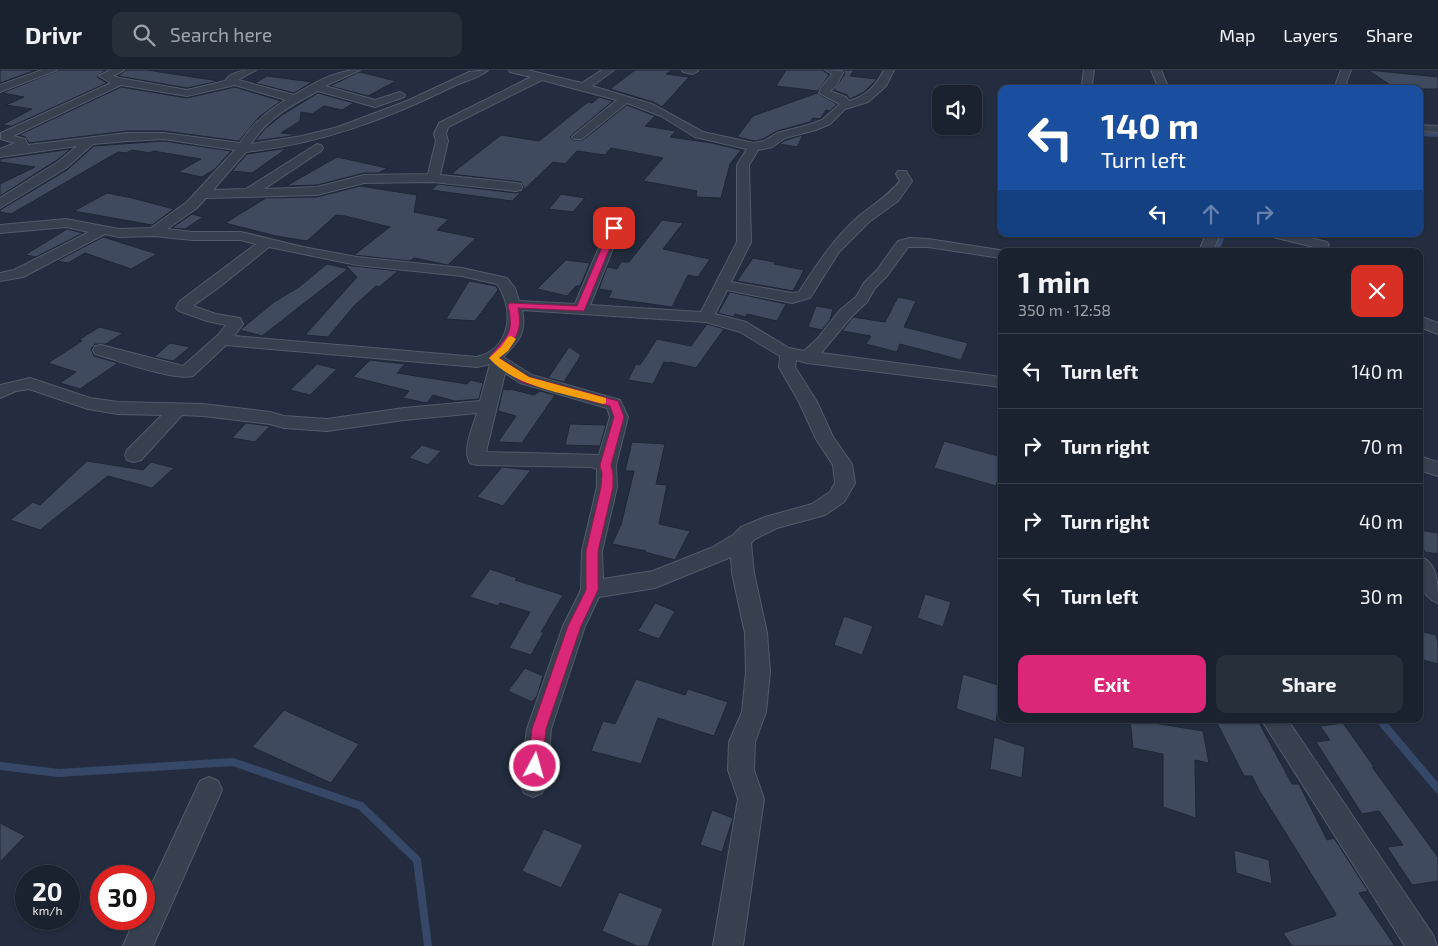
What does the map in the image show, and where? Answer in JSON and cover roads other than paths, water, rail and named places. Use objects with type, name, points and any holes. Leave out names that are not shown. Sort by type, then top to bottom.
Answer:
[{"type":"street","points":[[0,89],[52,70]]},
{"type":"street","points":[[250,70],[230,81],[295,99]]},
{"type":"street","points":[[154,232],[192,205],[236,158],[254,130],[276,110],[317,87],[355,70]]},
{"type":"street","points":[[317,87],[375,104],[476,70]]},
{"type":"street","points":[[6,151],[90,141],[164,136],[242,148],[276,146],[385,115],[484,70]]},
{"type":"street","points":[[514,70],[584,87],[657,110],[699,135],[754,147],[768,144],[782,135],[812,128],[826,122],[841,107],[864,100],[872,94],[882,84],[889,70]]},
{"type":"street","points":[[584,87],[609,70]]},
{"type":"street","points":[[830,70],[838,73],[832,84],[825,89],[824,94],[842,99],[846,104]]},
{"type":"street","points":[[1088,85],[1089,70]]},
{"type":"street","points":[[1156,70],[1162,85]]},
{"type":"street","points":[[1343,85],[1341,83],[1346,70]]},
{"type":"street","points":[[6,151],[22,144],[21,141],[5,137],[5,135],[116,85],[116,75],[187,93],[196,93],[235,82]]},
{"type":"street","points":[[433,178],[439,158],[442,141],[440,134],[443,125],[542,76]]},
{"type":"street","points":[[578,137],[624,100]]},
{"type":"street","points":[[1423,128],[1438,129]]},
{"type":"street","points":[[0,204],[62,166],[90,141]]},
{"type":"street","points":[[706,317],[744,242],[743,165],[754,147]]},
{"type":"street","points":[[247,194],[317,148]]},
{"type":"street","points":[[722,286],[792,298],[805,295],[833,250],[864,219],[893,198],[902,187],[906,181],[902,174]]},
{"type":"street","points":[[202,194],[317,191],[364,179],[433,178],[516,187]]},
{"type":"street","points":[[580,309],[618,219]]},
{"type":"street","points":[[0,229],[66,223],[118,233],[154,232],[192,236],[241,236],[303,251],[357,261],[462,272],[496,278],[502,281],[507,288],[517,322],[510,340],[496,360],[488,406],[476,446],[476,458],[594,460],[606,465]]},
{"type":"street","points":[[0,277],[18,274],[104,230]]},
{"type":"street","points":[[1289,237],[1322,246]]},
{"type":"street","points":[[101,350],[168,369],[186,372],[224,338],[235,324],[234,322],[213,318],[184,308],[188,301],[217,282],[268,241]]},
{"type":"street","points":[[807,358],[846,313],[862,299],[869,286],[882,273],[903,244],[928,242],[998,254]]},
{"type":"street","points":[[513,305],[706,317],[736,324],[750,330],[777,350],[788,354],[998,382]]},
{"type":"street","points":[[1423,323],[1438,329]]},
{"type":"street","points":[[224,338],[477,362],[496,360],[526,380],[614,404],[619,417],[606,465],[608,474],[607,487],[592,551],[592,590],[574,626],[539,729],[533,784]]},
{"type":"street","points":[[592,590],[655,579],[718,554],[740,541],[748,533],[772,522],[818,510],[837,497],[845,483],[842,464],[825,439],[808,402],[787,366],[788,354]]},
{"type":"street","points":[[0,392],[12,386],[30,383],[88,403],[118,408],[219,412],[270,418],[284,422],[327,426],[404,414],[488,406]]},
{"type":"street","points":[[134,455],[177,410]]},
{"type":"street","points":[[1423,464],[1438,469]]},
{"type":"street","points":[[728,946],[750,799],[741,770],[742,742],[754,712],[758,672],[756,634],[743,573],[740,541]]},
{"type":"street","points":[[1423,570],[1438,594]]},
{"type":"street","points":[[1276,723],[1422,946]]},
{"type":"street","points":[[138,946],[209,790]]},
{"type":"waterway","points":[[1423,134],[1438,135]]},
{"type":"waterway","points":[[1218,248],[1222,237]]},
{"type":"waterway","points":[[1382,723],[1438,789]]},
{"type":"waterway","points":[[0,766],[59,773],[233,762],[361,806],[417,860],[428,946]]}]
